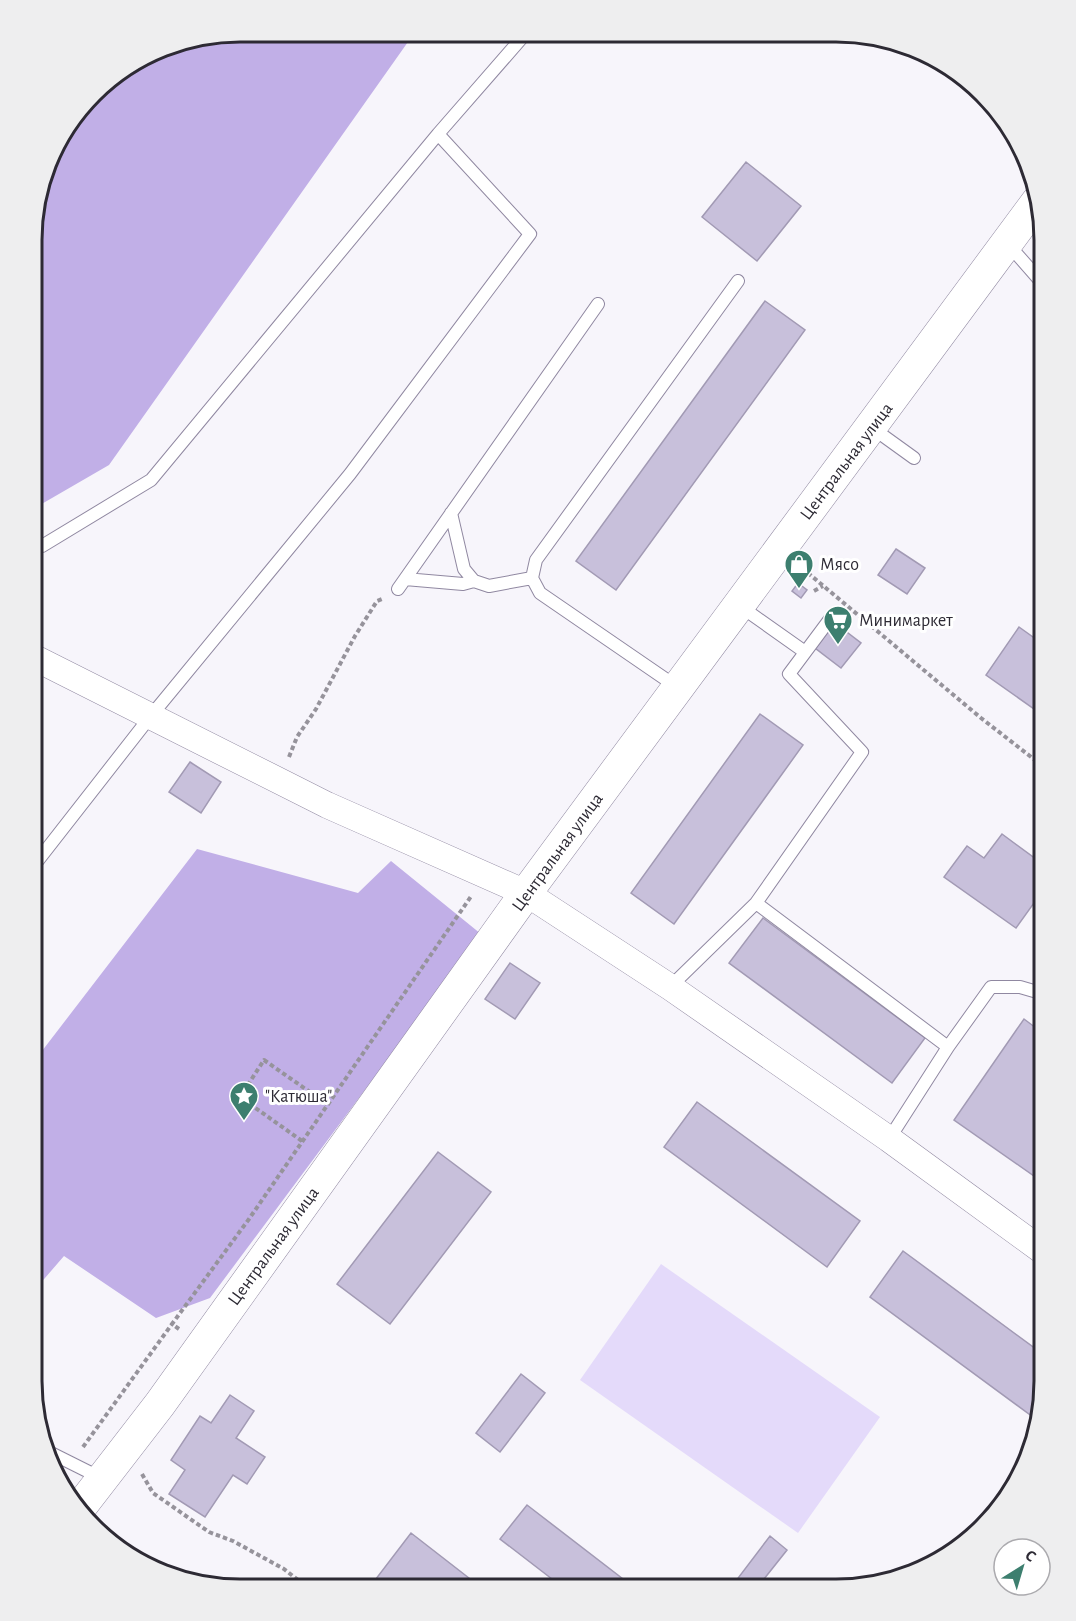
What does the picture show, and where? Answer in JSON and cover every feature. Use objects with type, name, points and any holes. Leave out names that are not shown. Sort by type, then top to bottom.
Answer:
[{"type":"street","name":"Центральная улица","points":[[84,1502],[202,1345],[526,893],[1031,210]]},
{"type":"street","points":[[42,662],[327,805],[526,893],[670,987],[889,1139],[1034,1245]]},
{"type":"lane","points":[[42,546],[151,480],[438,134],[518,42]]},
{"type":"lane","points":[[42,855],[150,717],[350,474],[531,234],[438,134]]},
{"type":"lane","points":[[1007,243],[1034,274]]},
{"type":"lane","points":[[678,688],[540,593],[532,578],[536,560],[738,281]]},
{"type":"lane","points":[[401,584],[598,304]]},
{"type":"lane","points":[[872,427],[914,458]]},
{"type":"lane","points":[[451,513],[464,569],[474,581],[489,586],[532,578]]},
{"type":"lane","points":[[401,584],[463,584],[474,581]]},
{"type":"lane","points":[[740,605],[805,652]]},
{"type":"lane","points":[[670,987],[756,903],[862,752],[789,674],[830,619]]},
{"type":"lane","points":[[756,903],[948,1047]]},
{"type":"lane","points":[[889,1139],[948,1047],[991,987],[1020,987],[1034,991]]},
{"type":"lane","points":[[57,1456],[102,1479]]},
{"type":"path","points":[[780,550],[981,718],[1034,759]]},
{"type":"path","points":[[280,782],[297,737],[316,709],[377,601],[401,584]]},
{"type":"path","points":[[814,591],[823,586]]},
{"type":"path","points":[[71,1463],[249,1219],[478,886]]},
{"type":"path","points":[[302,1141],[240,1096],[264,1060],[327,1104]]},
{"type":"path","points":[[172,1324],[202,1345]]},
{"type":"path","points":[[126,1448],[153,1493],[209,1532],[232,1541],[284,1569],[297,1579]]},
{"type":"shaded area","points":[[240,42],[408,42],[109,465],[42,504],[42,240],[44,215],[57,164],[83,120],[100,100],[130,75],[164,57],[189,49]]},
{"type":"shaded area","points":[[197,849],[358,893],[391,861],[481,934],[210,1298],[156,1318],[64,1256],[42,1281],[42,1051]]},
{"type":"shaded area","points":[[661,1264],[880,1417],[798,1533],[580,1380]]},
{"type":"building","points":[[746,162],[801,206],[757,261],[702,217]]},
{"type":"building","points":[[765,301],[805,330],[616,590],[576,561]]},
{"type":"building","points":[[896,549],[925,568],[907,594],[878,575]]},
{"type":"building","name":"Мясо","points":[[798,583],[807,590],[801,598],[792,591]]},
{"type":"building","name":"Минимаркет","points":[[835,623],[861,643],[841,668],[815,648]]},
{"type":"building","points":[[1019,627],[1034,638],[1034,709],[986,675]]},
{"type":"building","points":[[760,714],[803,745],[674,924],[631,893]]},
{"type":"building","points":[[190,762],[221,782],[201,813],[169,792]]},
{"type":"building","points":[[1002,834],[1034,858],[1034,903],[1016,928],[944,877],[967,846],[984,858]]},
{"type":"building","points":[[763,918],[925,1038],[892,1083],[729,963]]},
{"type":"building","points":[[510,963],[540,983],[515,1019],[485,999]]},
{"type":"building","points":[[1024,1019],[1034,1026],[1034,1176],[954,1120]]},
{"type":"building","points":[[697,1102],[860,1221],[827,1267],[664,1147]]},
{"type":"building","points":[[438,1152],[491,1192],[390,1324],[337,1284]]},
{"type":"building","points":[[903,1251],[1034,1348],[1034,1394],[1031,1415],[870,1297]]},
{"type":"building","points":[[521,1374],[545,1393],[500,1452],[476,1433]]},
{"type":"building","points":[[230,1395],[254,1411],[236,1438],[265,1457],[247,1484],[233,1475],[205,1517],[169,1494],[185,1470],[171,1460],[200,1416],[211,1423]]},
{"type":"building","points":[[527,1505],[623,1579],[552,1579],[500,1539]]},
{"type":"building","points":[[411,1533],[470,1579],[376,1579]]},
{"type":"building","points":[[770,1536],[787,1550],[764,1579],[737,1579]]},
{"type":"place","name":"Мясо","points":[[799,590]]},
{"type":"place","name":"Минимаркет","points":[[838,646]]},
{"type":"place","name":"\"Катюша\"","points":[[244,1122]]}]
